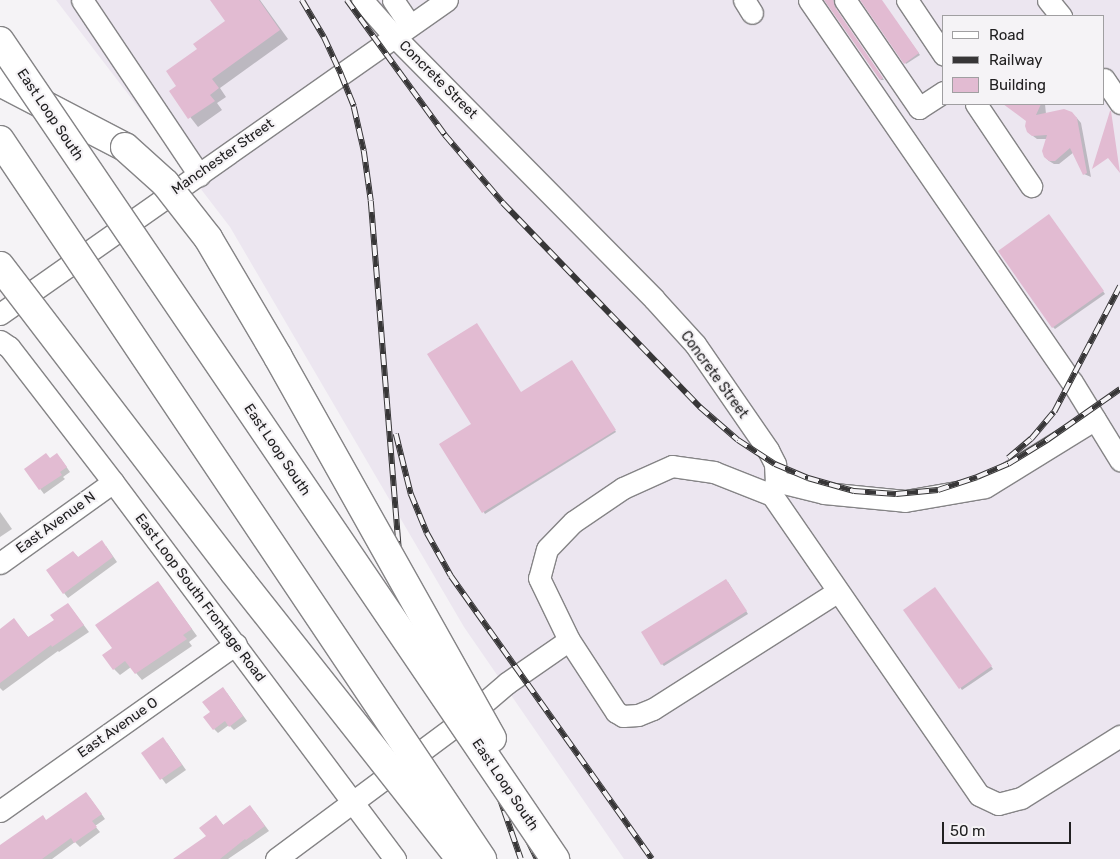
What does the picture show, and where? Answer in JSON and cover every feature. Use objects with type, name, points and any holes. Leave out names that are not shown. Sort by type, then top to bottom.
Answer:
[{"type":"highway","name":"East Loop South","points":[[0,41],[555,859]]},
{"type":"highway","points":[[0,82],[125,147],[165,183],[208,238],[278,357],[560,859]]},
{"type":"highway","points":[[0,140],[482,859]]},
{"type":"highway","points":[[0,266],[234,572],[461,859]]},
{"type":"street","points":[[82,0],[199,175]]},
{"type":"street","points":[[362,0],[402,31]]},
{"type":"street","points":[[393,0],[402,31]]},
{"type":"street","name":"Manchester Street","points":[[0,314],[447,0]]},
{"type":"street","points":[[809,0],[1095,419],[1120,460]]},
{"type":"street","points":[[845,0],[919,108],[942,93]]},
{"type":"street","points":[[907,0],[942,52]]},
{"type":"street","points":[[1048,0],[1060,15]]},
{"type":"street","name":"Concrete Street","points":[[402,31],[695,344],[768,450],[775,464],[774,488]]},
{"type":"street","points":[[1105,80],[1120,103]]},
{"type":"street","points":[[977,105],[1031,186]]},
{"type":"street","name":"East Loop South Frontage Road","points":[[0,341],[9,346],[113,482],[395,859]]},
{"type":"street","points":[[838,591],[653,709],[638,715],[624,716],[616,712],[569,640],[540,578],[546,549],[573,522],[623,488],[672,466],[714,472],[774,488],[905,501],[985,487],[1095,419]]},
{"type":"street","name":"East Avenue N","points":[[0,563],[113,482]]},
{"type":"street","points":[[774,488],[838,591],[979,795],[998,804],[1021,798],[1120,736]]},
{"type":"street","points":[[276,859],[354,803],[466,718],[508,682],[569,640]]},
{"type":"street","name":"East Avenue O","points":[[0,811],[236,644]]},
{"type":"shaded area","points":[[56,0],[1120,0],[1120,859],[624,859],[464,627],[230,227]]},
{"type":"building","points":[[210,0],[259,0],[280,30],[212,79],[219,88],[210,95],[215,101],[188,119],[169,91],[176,86],[166,71],[197,49],[193,44],[225,21]]},
{"type":"building","points":[[824,0],[833,0],[835,7],[883,78],[880,80]]},
{"type":"building","points":[[860,0],[882,0],[919,53],[904,64]]},
{"type":"building","points":[[1004,105],[1041,105],[1036,115],[1064,109],[1072,112],[1077,118],[1087,173],[1083,175],[1070,148],[1055,161],[1049,161],[1044,157],[1042,151],[1047,135],[1032,136],[1027,132],[1026,121]]},
{"type":"building","points":[[1110,111],[1120,173],[1108,158],[1092,169]]},
{"type":"building","points":[[1049,214],[1104,291],[1052,328],[998,251]]},
{"type":"building","points":[[477,323],[521,392],[572,360],[616,430],[482,513],[439,444],[471,424],[427,354]]},
{"type":"building","points":[[46,453],[50,458],[57,453],[67,467],[60,472],[62,475],[39,490],[24,469]]},
{"type":"building","points":[[102,540],[113,557],[63,594],[46,570],[73,551],[78,557]]},
{"type":"building","points":[[726,579],[747,611],[661,665],[641,632]]},
{"type":"building","points":[[158,581],[192,629],[183,635],[187,639],[135,674],[125,661],[113,670],[102,655],[112,648],[95,625]]},
{"type":"building","points":[[935,587],[992,666],[959,689],[903,610]]},
{"type":"building","points":[[68,603],[84,625],[52,647],[51,645],[0,683],[0,629],[14,618],[28,637],[54,620],[50,615]]},
{"type":"building","points":[[223,687],[243,716],[229,727],[225,721],[213,730],[203,717],[210,712],[202,702]]},
{"type":"building","points":[[163,737],[182,765],[160,780],[141,753]]},
{"type":"building","points":[[86,792],[102,814],[92,821],[97,827],[74,843],[71,838],[42,859],[0,859],[0,845],[43,815],[46,820]]},
{"type":"building","points":[[250,805],[265,826],[220,859],[173,859],[206,836],[199,828],[216,815],[223,825]]},
{"type":"railway","points":[[302,0],[324,37],[341,74],[354,107],[364,151],[371,201],[400,558],[413,608],[429,648],[481,743],[537,859]]},
{"type":"railway","points":[[347,0],[445,135],[503,203],[700,407],[738,440],[775,464],[808,478],[854,491],[896,494],[938,490],[1008,464],[1047,440],[1120,389]]},
{"type":"railway","points":[[1008,458],[1031,439],[1054,412],[1120,286]]},
{"type":"railway","points":[[396,434],[411,494],[427,533],[451,576],[652,859]]},
{"type":"railway","points":[[497,790],[521,859]]}]
